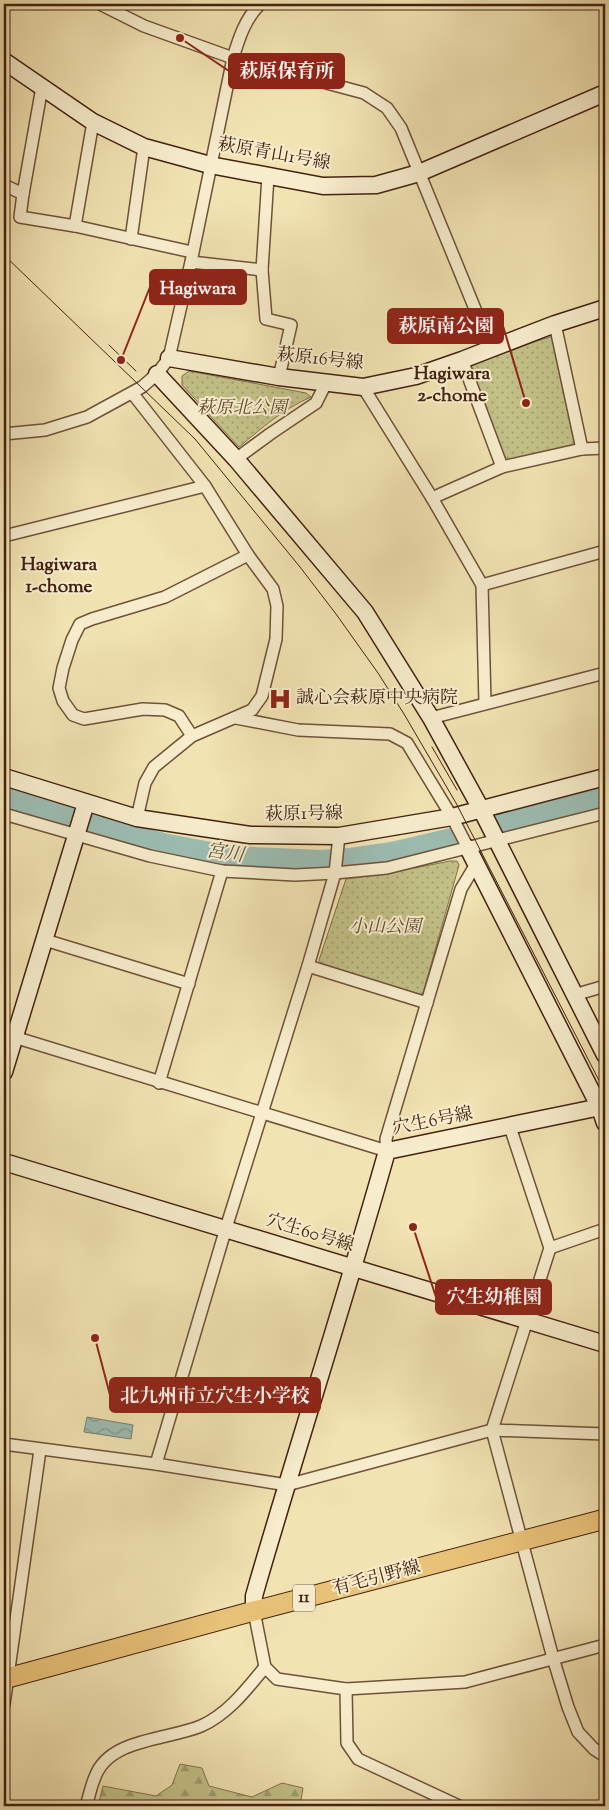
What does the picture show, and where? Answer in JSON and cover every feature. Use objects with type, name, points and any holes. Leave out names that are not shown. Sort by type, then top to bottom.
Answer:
[{"type":"main road","name":"有毛引野線","points":[[5,1679],[254,1611],[605,1519]]},
{"type":"street","points":[[100,4],[144,26],[232,58],[364,93],[387,108],[401,128],[491,348]]},
{"type":"street","points":[[4,434],[45,430],[87,417],[137,390],[156,374],[170,358],[232,58],[250,14],[260,4]]},
{"type":"street","name":"萩原青山1号線","points":[[4,61],[93,122],[144,148],[210,165],[323,186],[376,185],[419,173],[605,93]]},
{"type":"street","points":[[42,87],[20,217],[75,226],[131,239],[192,257],[262,270]]},
{"type":"street","points":[[75,226],[93,122]]},
{"type":"street","points":[[131,239],[144,148]]},
{"type":"street","points":[[268,176],[262,270],[266,319],[291,325],[279,377]]},
{"type":"street","points":[[4,185],[23,194]]},
{"type":"street","name":"萩原16号線","points":[[170,358],[279,377],[363,387],[416,376],[555,324],[605,308]]},
{"type":"street","points":[[555,324],[582,449]]},
{"type":"street","points":[[462,360],[502,468]]},
{"type":"street","points":[[156,374],[236,459],[365,612],[431,718],[481,809],[605,1055]]},
{"type":"street","points":[[236,459],[316,403],[326,383]]},
{"type":"street","points":[[363,387],[432,498],[482,585],[485,703]]},
{"type":"street","points":[[137,390],[205,486],[248,555],[273,589],[277,606],[276,639],[262,696],[252,710],[192,736],[154,767],[145,783],[137,818]]},
{"type":"street","points":[[432,498],[502,468],[582,449],[605,448]]},
{"type":"street","points":[[4,536],[205,486]]},
{"type":"street","points":[[482,585],[605,551]]},
{"type":"street","points":[[192,736],[179,716],[165,710],[142,709],[84,719],[73,715],[63,701],[59,688],[63,668],[72,640],[80,624],[165,597],[248,555]]},
{"type":"street","points":[[431,718],[605,673]]},
{"type":"street","points":[[236,718],[298,730],[390,734],[407,743],[452,817],[604,1113]]},
{"type":"street","name":"萩原1号線","points":[[4,777],[85,806],[137,818],[250,836],[339,836],[452,817],[605,777]]},
{"type":"street","points":[[4,1072],[9,1036],[45,940],[85,806]]},
{"type":"street","points":[[4,814],[150,856],[222,871],[296,875],[387,868],[605,813]]},
{"type":"street","points":[[156,1464],[226,1228],[308,966],[335,873],[339,836]]},
{"type":"street","points":[[9,1036],[387,1151],[386,1139],[461,889],[472,869],[477,867]]},
{"type":"street","points":[[159,1082],[222,871]]},
{"type":"street","points":[[45,940],[189,984]]},
{"type":"street","points":[[308,966],[426,1003]]},
{"type":"street","points":[[574,995],[605,986]]},
{"type":"street","name":"穴生6号線","points":[[254,1611],[254,1596],[354,1268],[387,1151],[510,1127],[604,1113]]},
{"type":"street","points":[[510,1127],[550,1248],[492,1430],[553,1658],[568,1707],[578,1732],[594,1749],[605,1756]]},
{"type":"street","name":"穴生60号線","points":[[4,1162],[528,1319],[605,1344]]},
{"type":"street","points":[[550,1248],[605,1228]]},
{"type":"street","points":[[4,1444],[287,1484],[492,1430],[605,1434]]},
{"type":"street","points":[[4,1704],[5,1679],[40,1450]]},
{"type":"street","points":[[254,1611],[265,1667],[277,1679],[346,1689],[465,1682],[605,1645]]},
{"type":"street","points":[[86,1806],[95,1775],[111,1754],[129,1745],[169,1736],[201,1726],[220,1715],[245,1691],[265,1667]]},
{"type":"street","points":[[346,1689],[347,1743],[358,1758],[459,1806]]},
{"type":"green space","points":[[553,336],[575,445],[505,461],[470,362]]},
{"type":"green space","name":"萩原北公園","points":[[189,371],[306,393],[311,397],[282,413],[239,447],[182,385],[182,376]]},
{"type":"green space","name":"小山公園","points":[[457,861],[459,865],[423,993],[419,995],[322,966],[319,960],[346,879]]},
{"type":"green space","points":[[180,1764],[202,1768],[209,1786],[252,1797],[282,1783],[303,1788],[300,1806],[98,1806],[103,1786],[156,1796],[172,1785]]},
{"type":"water","points":[[87,1417],[133,1425],[131,1439],[84,1432]]},
{"type":"waterway","name":"宮川","points":[[4,798],[94,826],[163,844],[232,857],[320,861],[350,859],[392,853],[452,839]]},
{"type":"waterway","name":"宮川","points":[[503,824],[605,798]]},
{"type":"tram line","points":[[4,255],[195,439],[336,614],[378,673],[456,803],[605,1092]]},
{"type":"tram line","points":[[109,345],[136,371]]},
{"type":"tram line","points":[[432,747],[457,790]]},
{"type":"place","name":"萩原保育所","points":[[180,38]]},
{"type":"place","name":"Hagiwara","points":[[121,360]]},
{"type":"place","name":"萩原南公園","points":[[526,403]]},
{"type":"place","name":"誠心会萩原中央病院","points":[[280,699]]},
{"type":"place","name":"穴生幼稚園","points":[[413,1227]]},
{"type":"place","name":"北九州市立穴生小学校","points":[[95,1338]]},
{"type":"district","name":"Hagiwara 2-chome","points":[[452,385]]},
{"type":"district","name":"Hagiwara 1-chome","points":[[59,576]]}]
